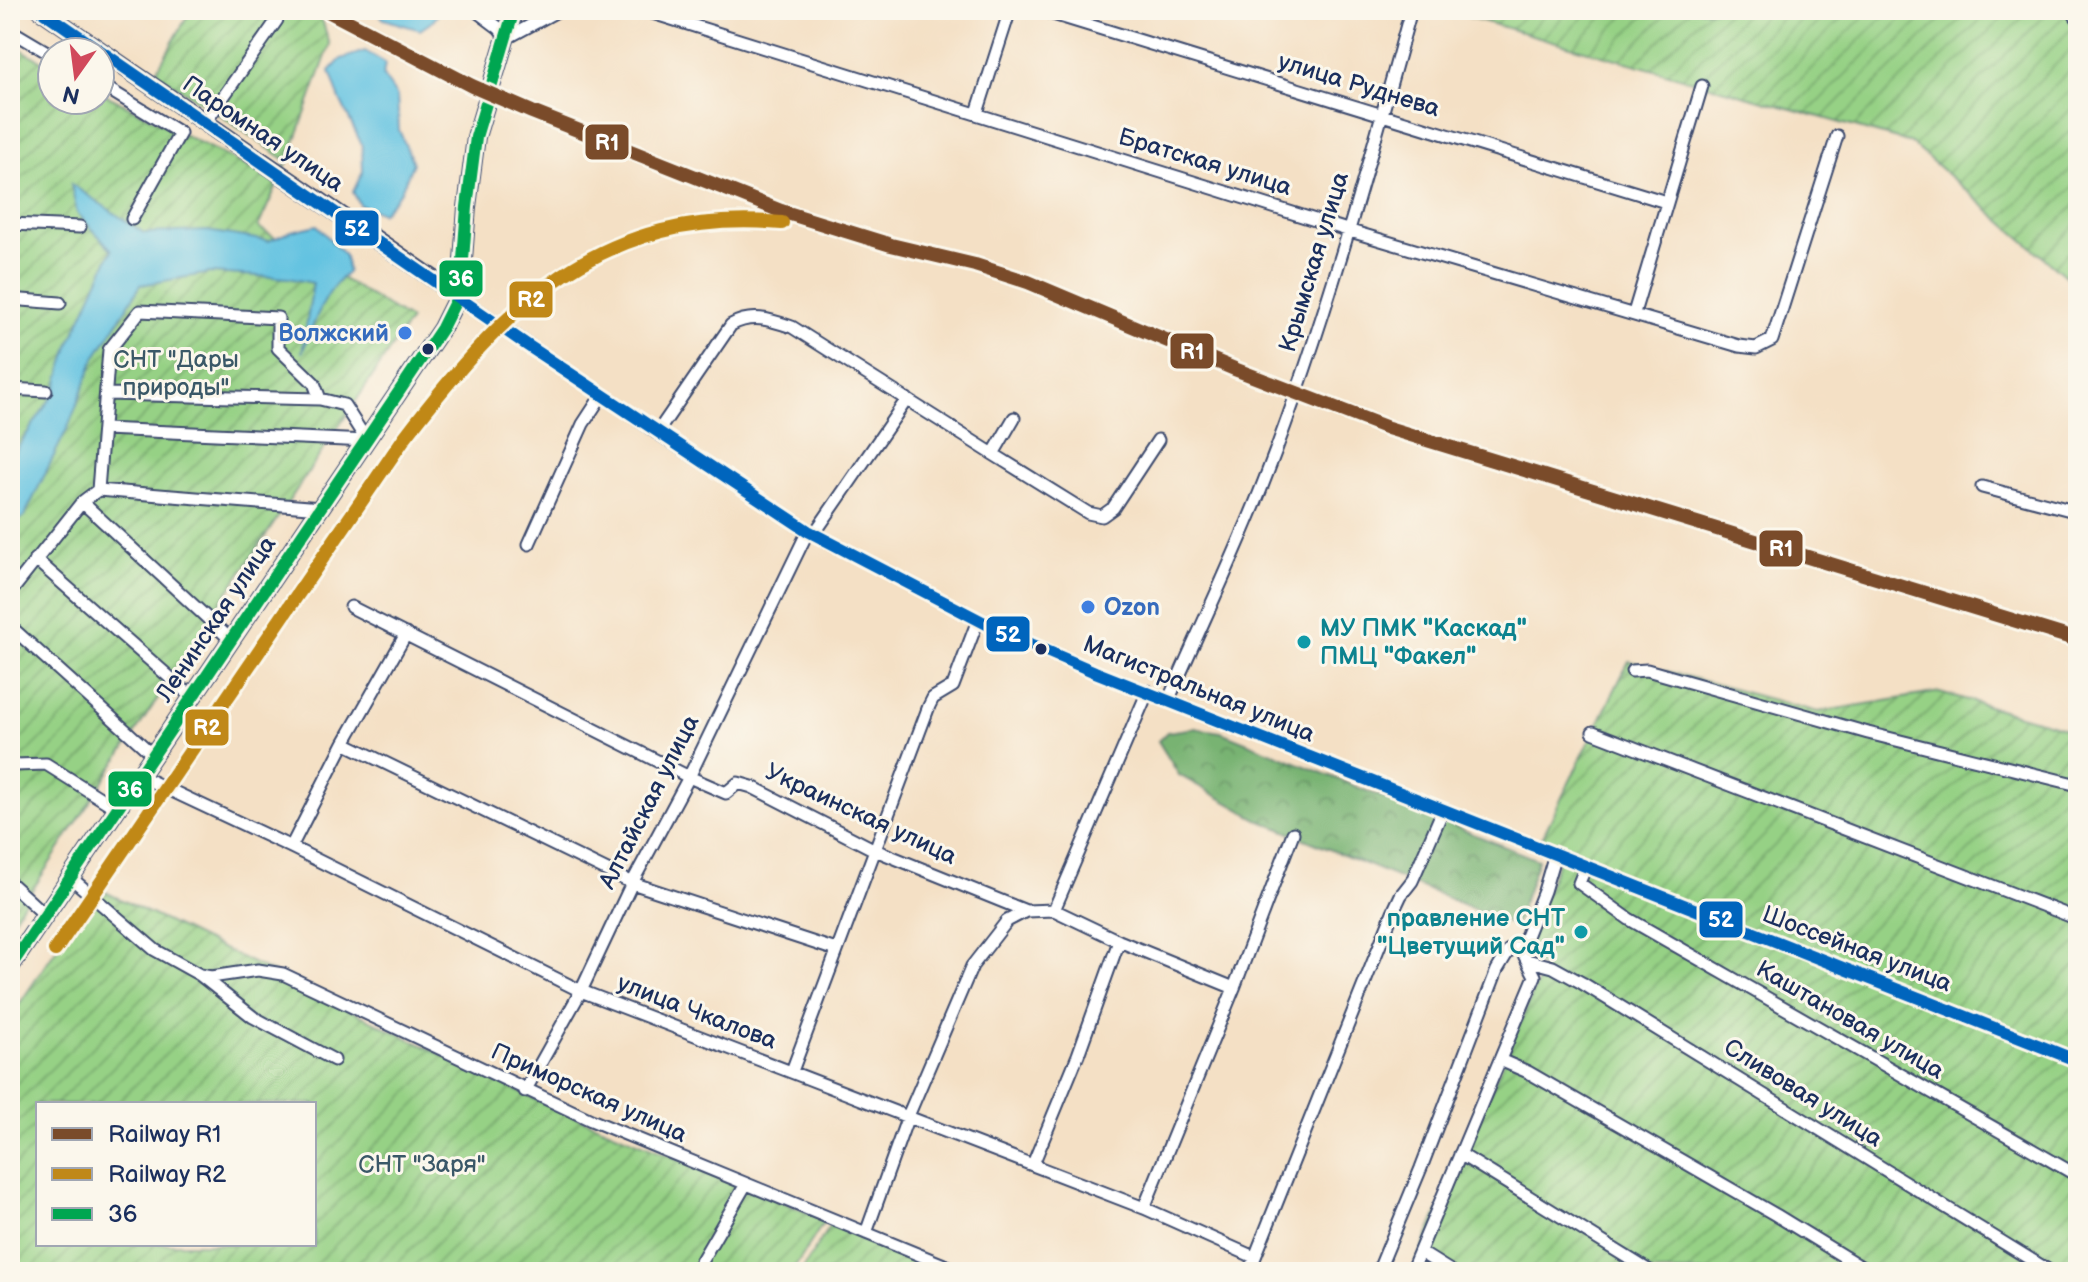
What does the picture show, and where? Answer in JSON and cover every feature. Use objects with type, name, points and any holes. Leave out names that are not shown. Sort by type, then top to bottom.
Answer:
[{"type":"street","name":"Паромная улица","points":[[41,10],[458,296]]},
{"type":"street","points":[[475,10],[507,38]]},
{"type":"street","points":[[458,296],[476,137],[514,10]]},
{"type":"street","points":[[507,38],[559,10]]},
{"type":"street","name":"Братская улица","points":[[643,10],[1347,230],[1739,346],[1756,348],[1772,340],[1837,136]]},
{"type":"street","points":[[977,113],[1010,10]]},
{"type":"street","name":"улица Руднева","points":[[1040,10],[1666,202]]},
{"type":"street","name":"Крымская улица","points":[[1169,699],[1266,477],[1296,394],[1411,10]]},
{"type":"street","points":[[2071,10],[2078,19]]},
{"type":"street","points":[[205,123],[277,20]]},
{"type":"street","points":[[10,30],[36,45]]},
{"type":"street","points":[[1634,313],[1702,86]]},
{"type":"street","points":[[116,94],[180,133],[132,219]]},
{"type":"street","points":[[10,224],[80,227]]},
{"type":"street","name":"Магистральная улица","points":[[458,296],[657,433],[811,533],[978,620],[1082,666],[1529,844]]},
{"type":"street","name":"Ленинская улица","points":[[12,962],[367,441],[442,328],[458,296]]},
{"type":"street","points":[[10,299],[60,303]]},
{"type":"street","points":[[98,490],[109,350],[140,311],[278,318],[278,348],[314,383],[320,399]]},
{"type":"street","points":[[657,433],[731,325],[743,318],[771,320],[792,327],[1088,513],[1102,516],[1113,508],[1158,440]]},
{"type":"street","points":[[10,389],[46,391]]},
{"type":"street","points":[[107,394],[320,399],[344,405],[367,441]]},
{"type":"street","points":[[529,544],[583,424],[602,395]]},
{"type":"street","name":"Алтайская улица","points":[[525,1091],[581,991],[632,883],[689,777],[811,533],[907,399]]},
{"type":"street","points":[[993,454],[1014,418]]},
{"type":"street","points":[[104,429],[367,441]]},
{"type":"street","points":[[1982,487],[2078,512]]},
{"type":"street","points":[[10,593],[82,502],[98,490],[321,508]]},
{"type":"street","points":[[82,502],[231,640]]},
{"type":"street","points":[[35,559],[192,697]]},
{"type":"street","name":"Украинская улица","points":[[351,607],[726,793],[738,783],[752,787],[875,850],[1026,911],[1054,910],[1119,941],[1234,988]]},
{"type":"street","points":[[792,1071],[929,706],[933,698],[953,686],[978,620]]},
{"type":"street","points":[[10,626],[152,754]]},
{"type":"street","points":[[291,847],[344,743],[406,634]]},
{"type":"street","points":[[1632,671],[1647,670],[1868,733],[2078,785]]},
{"type":"street","points":[[1054,910],[1148,691]]},
{"type":"street","points":[[1593,732],[2078,919]]},
{"type":"street","points":[[344,743],[632,883],[836,950]]},
{"type":"street","points":[[10,761],[15,765],[46,764],[116,808]]},
{"type":"street","name":"улица Чкалова","points":[[138,775],[581,991],[1033,1164],[1144,1208],[1254,1257]]},
{"type":"street","points":[[1249,1272],[1393,912],[1412,881],[1443,810]]},
{"type":"street","points":[[1144,1208],[1234,988],[1293,833]]},
{"type":"street","name":"Шоссейная улица","points":[[1529,844],[2078,1061]]},
{"type":"street","points":[[1524,955],[1555,854]]},
{"type":"street","name":"Каштановая улица","points":[[1586,866],[1579,883],[1629,919],[2078,1176]]},
{"type":"street","points":[[70,877],[155,950],[200,975],[253,1017],[334,1060]]},
{"type":"street","points":[[10,883],[45,915]]},
{"type":"street","points":[[866,1233],[908,1116],[972,966],[1007,921],[1026,911]]},
{"type":"street","points":[[1033,1164],[1078,1055],[1119,941]]},
{"type":"street","points":[[1378,1272],[1497,970],[1509,950],[1517,947],[1535,976],[1411,1272]]},
{"type":"street","name":"Сливовая улица","points":[[1524,955],[1582,983],[2051,1272]]},
{"type":"street","name":"Приморская улица","points":[[200,975],[211,977],[258,970],[283,974],[525,1091],[961,1272]]},
{"type":"street","points":[[1500,1060],[1528,1072],[1869,1272]]},
{"type":"street","points":[[1460,1154],[1651,1272]]},
{"type":"street","points":[[695,1272],[746,1184]]},
{"type":"street","points":[[1420,1252],[1452,1272]]},
{"type":"green space","name":"СНТ \"Дары природы\"","points":[[191,10],[319,10],[330,45],[288,161],[258,227],[410,320],[10,924],[10,43],[36,58],[36,116],[116,116],[116,100],[277,182],[287,161],[156,72]]},
{"type":"green space","points":[[1444,10],[2078,10],[2078,287],[1911,143]]},
{"type":"green space","points":[[1629,661],[1818,712],[1940,692],[2078,732],[2078,1272],[1412,1272],[1544,968],[1521,954],[1559,859],[1537,848]]},
{"type":"green space","points":[[1195,728],[1221,732],[1538,860],[1515,926],[1261,821],[1179,775],[1158,741],[1167,732]]},
{"type":"green space","name":"СНТ \"Заря\"","points":[[97,888],[534,1099],[825,1220],[792,1272],[10,1272],[10,1018]]},
{"type":"green space","points":[[831,1223],[952,1272],[801,1272]]},
{"type":"water","points":[[375,10],[441,10],[433,21],[420,30],[384,19]]},
{"type":"water","points":[[365,51],[385,63],[383,76],[397,96],[399,130],[413,163],[400,193],[382,213],[360,205],[353,192],[363,171],[362,145],[330,71],[341,59]]},
{"type":"water","points":[[71,184],[144,233],[207,231],[269,241],[291,231],[317,225],[345,256],[348,272],[326,299],[302,353],[313,283],[288,278],[210,273],[141,285],[95,358],[69,425],[24,517],[10,525],[10,459],[55,392],[70,343],[112,250],[77,213]]},
{"type":"rail line","name":"R1","points":[[326,10],[472,86],[781,211],[1028,282],[1237,370],[1388,428],[2078,640]]},
{"type":"rail line","name":"R2","points":[[55,950],[405,437],[481,346],[521,307],[564,274],[610,249],[661,231],[718,222],[782,223]]},
{"type":"transit line","name":"52","points":[[41,10],[527,345],[808,531],[998,630],[1095,672],[2078,1061]]},
{"type":"transit line","name":"36","points":[[10,967],[442,328],[458,296],[476,137],[514,10]]},
{"type":"place","name":"Волжский","points":[[405,333]]},
{"type":"place","name":"Ozon","points":[[1088,607]]},
{"type":"place","name":"МУ ПМК \"Каскад\" ПМЦ \"Факел\"","points":[[1304,642]]},
{"type":"place","name":"правление СНТ \"Цветущий Сад\"","points":[[1581,932]]}]
